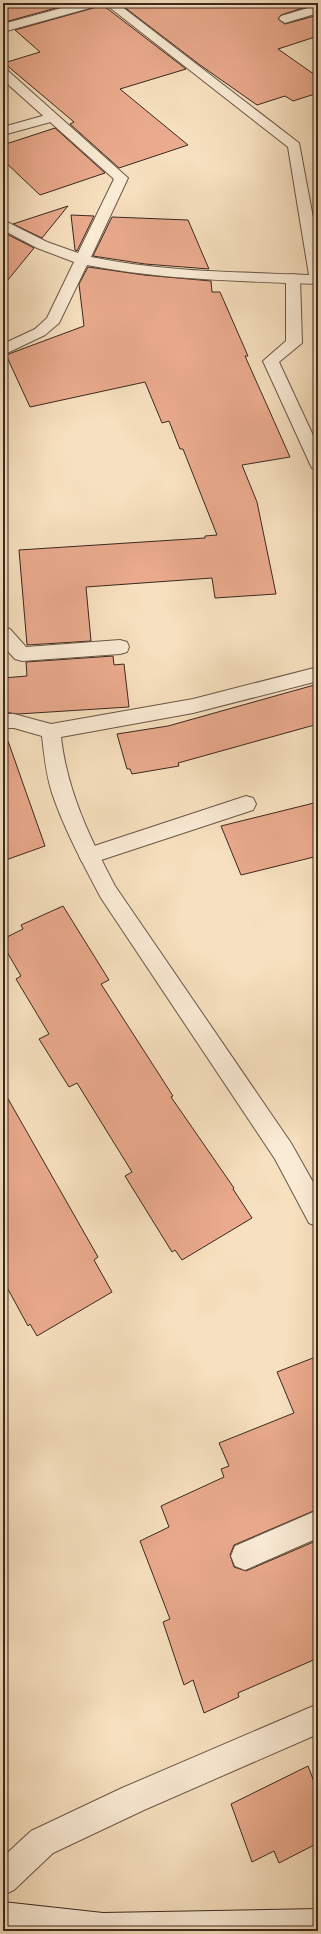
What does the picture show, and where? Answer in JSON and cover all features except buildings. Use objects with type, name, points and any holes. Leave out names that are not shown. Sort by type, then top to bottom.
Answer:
[{"type":"street","points":[[3,28],[93,3]]},
{"type":"street","points":[[3,224],[42,245],[83,260],[128,269],[177,274],[317,280],[294,146],[110,3]]},
{"type":"street","points":[[285,19],[318,9]]},
{"type":"street","points":[[3,72],[121,178],[51,325],[3,350]]},
{"type":"street","points":[[3,131],[53,117]]},
{"type":"street","points":[[293,278],[294,343],[270,360],[318,464]]},
{"type":"street","points":[[3,634],[22,654],[120,646]]},
{"type":"street","points":[[3,721],[29,724],[51,731],[193,706],[318,674]]},
{"type":"street","points":[[51,731],[54,760],[62,793],[89,856],[108,892],[283,1151],[318,1215]]},
{"type":"street","points":[[89,856],[246,804]]},
{"type":"street","points":[[245,1556],[318,1524]]},
{"type":"street","points":[[3,1879],[42,1842],[133,1799],[318,1719]]},
{"type":"street","points":[[3,1918],[103,1930],[318,1925]]}]
